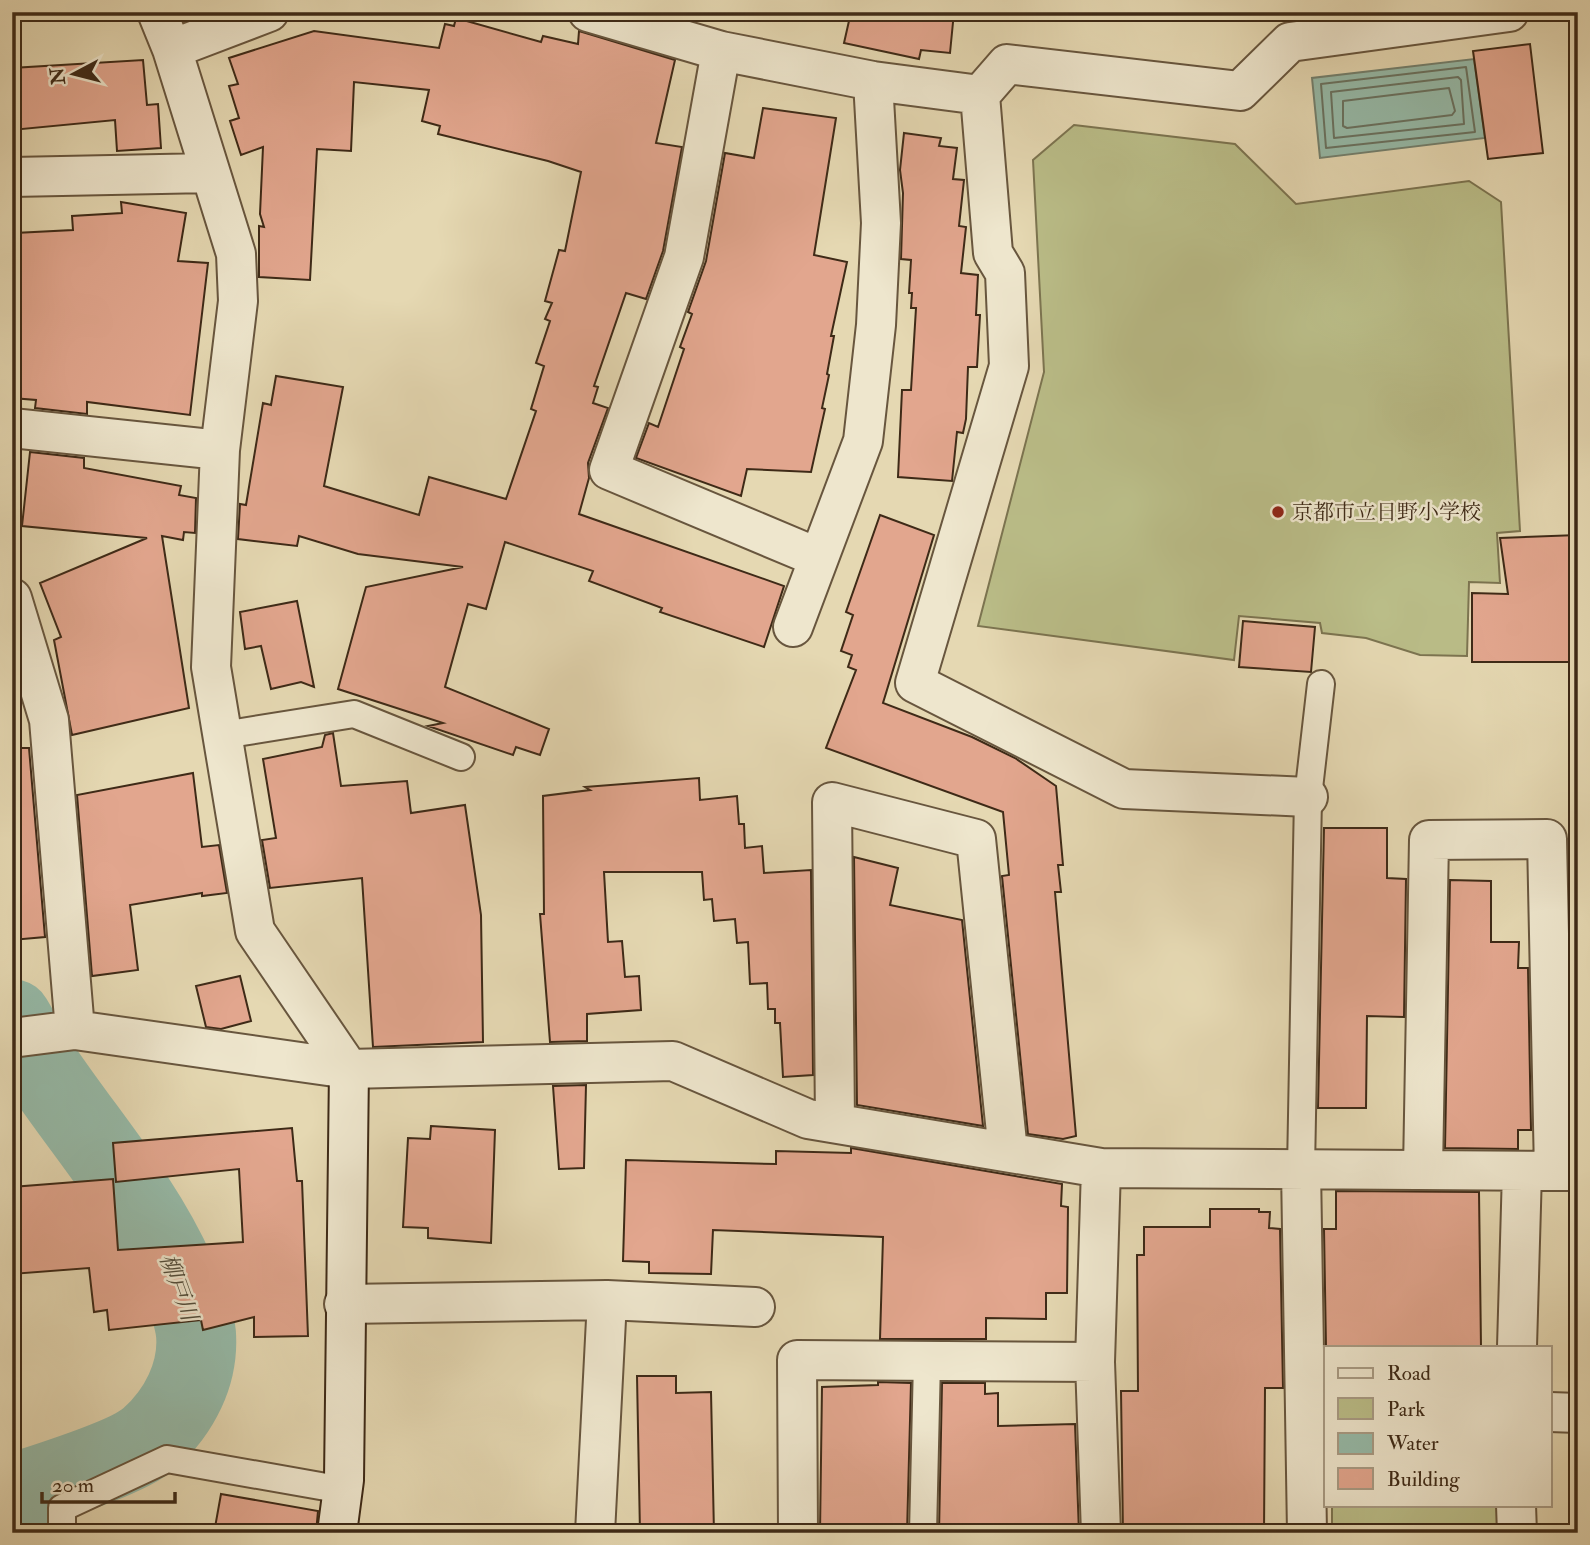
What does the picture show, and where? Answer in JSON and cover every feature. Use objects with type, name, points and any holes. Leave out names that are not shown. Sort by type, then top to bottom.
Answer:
[{"type":"street","points":[[157,12],[172,49],[236,254],[238,301],[220,450],[211,667],[255,931],[349,1069],[343,1490],[337,1533]]},
{"type":"street","points":[[172,49],[269,12]]},
{"type":"street","points":[[1308,797],[1124,789],[915,683],[1009,366],[1005,273],[993,253],[980,94],[1007,64],[1240,91],[1289,27],[1509,12]]},
{"type":"street","points":[[594,13],[721,51],[873,81],[980,94]]},
{"type":"street","points":[[721,51],[684,257],[609,470],[819,558]]},
{"type":"street","points":[[793,627],[863,441],[876,324],[881,223],[873,81]]},
{"type":"street","points":[[12,177],[210,173]]},
{"type":"street","points":[[12,428],[220,450]]},
{"type":"street","points":[[12,598],[49,720],[75,1031]]},
{"type":"street","points":[[835,1123],[832,802],[976,839],[1008,1152]]},
{"type":"street","points":[[1423,1170],[1429,840],[1547,839],[1551,1171],[1517,1346]]},
{"type":"street","points":[[12,1038],[75,1031],[349,1069],[673,1060],[808,1119],[1101,1168],[1551,1171]]},
{"type":"street","points":[[1101,1168],[1096,1362],[1101,1533]]},
{"type":"street","points":[[1301,1169],[1307,1533]]},
{"type":"street","points":[[344,1304],[607,1300],[755,1307]]},
{"type":"street","points":[[594,1533],[607,1300]]},
{"type":"street","points":[[798,1533],[797,1360],[1096,1362]]},
{"type":"street","points":[[1552,1412],[1578,1413]]},
{"type":"street","points":[[1517,1506],[1517,1533]]},
{"type":"lane","points":[[1301,1169],[1308,797],[1321,684]]},
{"type":"lane","points":[[223,735],[354,714],[461,757]]},
{"type":"lane","points":[[923,1533],[927,1361]]},
{"type":"lane","points":[[61,1533],[62,1508],[167,1459],[343,1490]]},
{"type":"green space","points":[[1074,125],[1235,144],[1296,204],[1469,181],[1501,202],[1520,531],[1497,533],[1500,583],[1469,582],[1467,656],[1420,655],[1366,638],[1322,633],[1320,623],[1239,616],[1234,660],[978,626],[1044,372],[1033,160]]},
{"type":"green space","points":[[1332,1506],[1498,1506],[1498,1533],[1332,1533]]},
{"type":"water","points":[[1474,59],[1485,138],[1320,158],[1312,78]]},
{"type":"building","points":[[851,12],[954,12],[950,53],[921,50],[919,59],[844,43]]},
{"type":"building","points":[[456,18],[541,42],[543,36],[578,44],[579,31],[675,60],[656,143],[682,147],[663,251],[646,299],[626,293],[594,386],[598,387],[593,403],[608,408],[588,463],[589,478],[579,514],[784,586],[764,647],[660,612],[662,608],[589,581],[593,571],[505,542],[486,609],[468,604],[445,687],[549,729],[540,755],[516,747],[513,755],[428,726],[443,723],[338,689],[366,587],[463,567],[358,554],[299,536],[297,546],[238,539],[240,504],[246,505],[263,403],[271,405],[276,376],[343,387],[324,486],[419,515],[429,477],[506,499],[536,411],[531,409],[544,366],[536,363],[550,321],[545,319],[552,303],[545,301],[559,250],[565,251],[581,172],[548,161],[438,134],[440,126],[422,121],[429,90],[354,82],[351,151],[317,149],[310,280],[259,277],[259,226],[264,227],[260,214],[263,147],[241,155],[230,121],[239,118],[229,86],[238,84],[229,58],[314,31],[439,48],[445,24],[454,26]]},
{"type":"building","points":[[1530,44],[1543,153],[1488,159],[1473,51]]},
{"type":"building","points":[[143,60],[147,105],[158,104],[161,148],[117,151],[115,120],[12,130],[12,68]]},
{"type":"building","points":[[763,108],[836,118],[814,255],[847,262],[831,336],[834,336],[822,408],[825,409],[811,472],[747,469],[741,496],[636,458],[649,423],[658,427],[684,349],[680,347],[692,314],[688,312],[706,261],[725,153],[754,158]]},
{"type":"building","points":[[904,133],[941,138],[939,146],[957,148],[953,179],[964,180],[959,226],[966,227],[961,273],[978,275],[976,315],[980,315],[977,367],[968,367],[966,419],[963,433],[957,432],[952,481],[898,477],[902,390],[911,390],[916,308],[911,308],[912,293],[909,293],[911,260],[901,259],[903,193],[900,170]]},
{"type":"building","points":[[121,202],[186,213],[178,261],[208,263],[190,415],[87,402],[87,414],[35,408],[36,400],[12,398],[12,257],[17,257],[15,233],[73,230],[72,216],[122,213]]},
{"type":"building","points":[[30,452],[84,458],[84,468],[181,486],[179,495],[196,498],[195,533],[184,532],[183,540],[162,536],[189,708],[72,735],[54,640],[61,637],[40,583],[147,538],[22,526]]},
{"type":"building","points":[[880,515],[934,535],[883,703],[972,737],[1015,758],[1056,786],[1063,865],[1058,865],[1061,892],[1055,892],[1076,1136],[1063,1139],[1028,1134],[1002,876],[1009,875],[1003,812],[826,748],[856,670],[848,667],[852,655],[841,651],[853,615],[846,612]]},
{"type":"building","points":[[1578,535],[1578,662],[1472,662],[1472,593],[1508,594],[1500,538]]},
{"type":"building","points":[[297,601],[314,687],[301,682],[271,689],[261,646],[245,649],[240,612]]},
{"type":"building","points":[[1243,621],[1315,627],[1311,672],[1239,667]]},
{"type":"building","points":[[333,733],[341,786],[407,781],[411,813],[465,805],[481,915],[483,1042],[373,1047],[362,878],[270,888],[262,840],[276,838],[263,759],[322,747],[325,735]]},
{"type":"building","points":[[12,748],[29,748],[45,937],[12,940]]},
{"type":"building","points":[[193,773],[202,847],[219,845],[227,893],[202,896],[202,893],[130,905],[138,970],[92,976],[77,795]]},
{"type":"building","points":[[699,778],[700,800],[737,796],[739,824],[744,824],[745,848],[762,846],[764,873],[811,870],[813,1075],[783,1077],[780,1023],[775,1023],[775,1009],[768,1009],[767,983],[750,984],[748,942],[737,943],[735,919],[714,921],[712,899],[704,900],[702,872],[604,872],[608,942],[622,941],[625,977],[639,976],[641,1010],[587,1014],[587,1041],[550,1042],[540,914],[544,914],[543,796],[590,790],[585,787]]},
{"type":"building","points":[[1324,828],[1387,828],[1387,878],[1406,879],[1404,1017],[1367,1016],[1366,1108],[1318,1108]]},
{"type":"building","points":[[854,857],[898,868],[890,905],[962,920],[983,1126],[857,1105]]},
{"type":"building","points":[[1450,880],[1491,881],[1491,942],[1519,942],[1518,968],[1528,968],[1531,1130],[1518,1130],[1518,1149],[1445,1148]]},
{"type":"building","points":[[1572,968],[1578,968],[1578,1131],[1575,1131]]},
{"type":"building","points":[[240,976],[251,1021],[221,1029],[206,1027],[196,986]]},
{"type":"building","points":[[586,1085],[584,1168],[559,1169],[553,1086]]},
{"type":"building","points":[[431,1126],[495,1130],[491,1243],[428,1238],[428,1228],[403,1227],[408,1138],[430,1139]]},
{"type":"building","points":[[292,1128],[297,1181],[302,1181],[308,1336],[254,1337],[254,1317],[203,1330],[201,1320],[109,1330],[107,1310],[94,1312],[89,1268],[12,1274],[12,1187],[113,1179],[118,1250],[243,1242],[239,1169],[116,1182],[113,1143]]},
{"type":"building","points":[[851,1148],[1062,1184],[1061,1206],[1068,1207],[1067,1293],[1046,1293],[1046,1319],[986,1318],[986,1339],[880,1339],[883,1237],[713,1230],[711,1274],[649,1273],[649,1262],[623,1261],[626,1160],[776,1164],[776,1151],[851,1153]]},
{"type":"building","points":[[1336,1191],[1479,1192],[1481,1346],[1326,1346],[1324,1229],[1336,1229]]},
{"type":"building","points":[[1210,1209],[1259,1209],[1259,1212],[1270,1212],[1269,1228],[1280,1229],[1283,1388],[1265,1388],[1264,1533],[1123,1533],[1121,1391],[1138,1391],[1137,1255],[1144,1255],[1144,1227],[1210,1227]]},
{"type":"building","points":[[637,1376],[676,1376],[676,1393],[711,1392],[714,1533],[640,1533]]},
{"type":"building","points":[[878,1382],[911,1383],[907,1533],[820,1533],[822,1387],[878,1385]]},
{"type":"building","points":[[942,1383],[985,1383],[985,1394],[998,1393],[998,1426],[1075,1424],[1079,1533],[939,1533]]},
{"type":"building","points":[[221,1494],[318,1511],[316,1533],[214,1533]]},
{"type":"waterway","name":"柳戸川","points":[[12,1019],[39,1065],[147,1219],[183,1288],[196,1334],[194,1363],[185,1391],[170,1416],[150,1438],[104,1462],[12,1494]]},
{"type":"place","name":"京都市立日野小学校","points":[[1278,512]]}]
